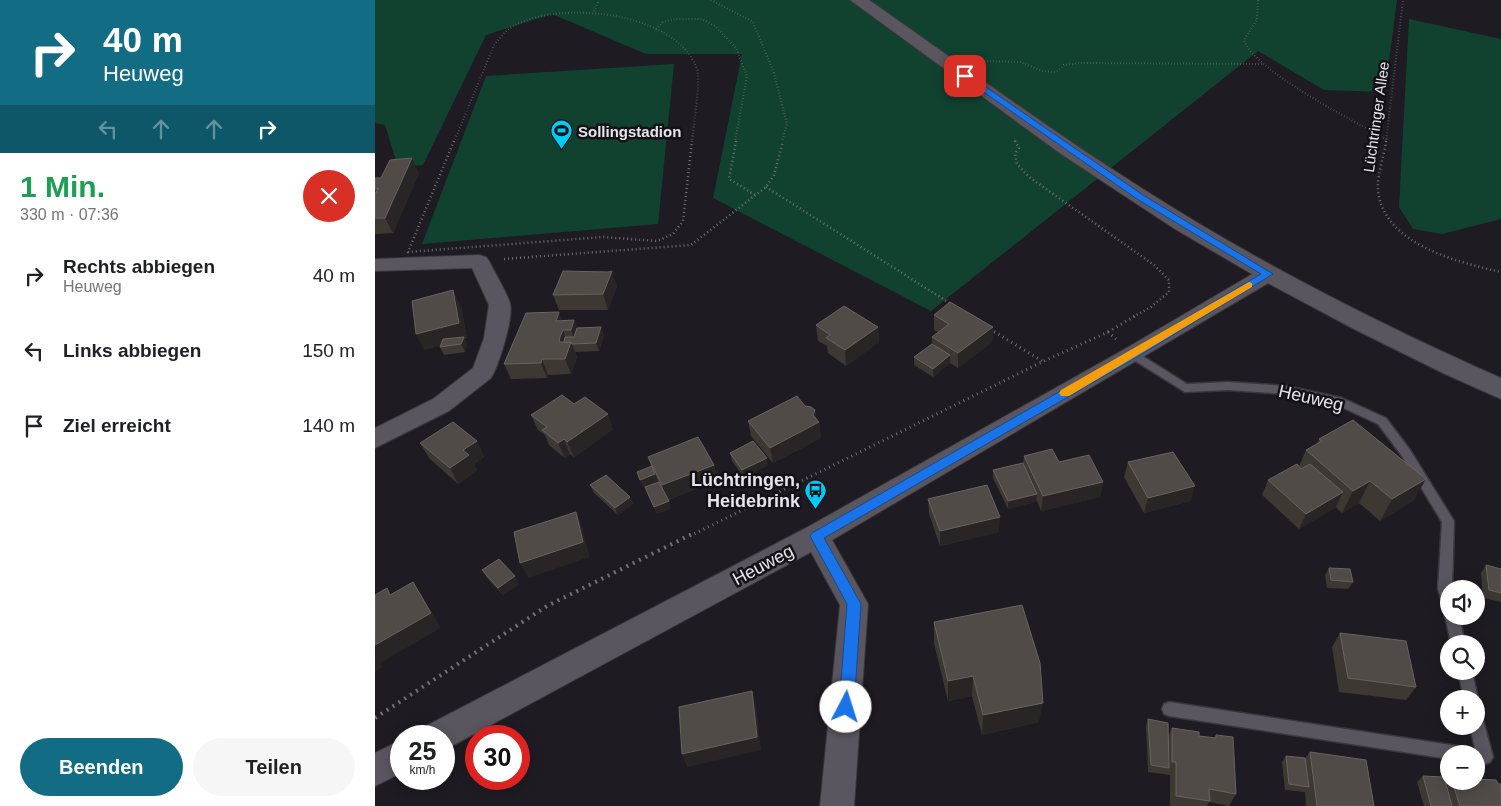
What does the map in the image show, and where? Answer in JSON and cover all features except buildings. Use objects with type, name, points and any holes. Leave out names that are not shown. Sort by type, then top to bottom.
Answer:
[{"type":"main road","points":[[858,0],[1027,120],[1140,197],[1268,274],[1452,367],[1501,389]]},
{"type":"street","points":[[375,265],[479,261],[500,305],[495,338],[483,372],[441,405],[375,439]]},
{"type":"street","name":"Heuweg","points":[[455,728],[816,536],[1133,354],[1268,274]]},
{"type":"street","points":[[816,536],[854,604],[837,806]]},
{"type":"street","points":[[375,770],[390,762]]},
{"type":"lane","name":"Heuweg","points":[[1133,354],[1185,388],[1228,386],[1285,390],[1338,401],[1382,421],[1406,452],[1448,521],[1445,580]]},
{"type":"lane","points":[[1169,709],[1440,750]]},
{"type":"path","points":[[594,11],[599,0]]},
{"type":"path","points":[[479,261],[691,245],[766,187],[774,175],[787,124],[774,73],[753,22],[711,0]]},
{"type":"path","points":[[1258,0],[1257,20],[1244,40],[1246,47],[1261,64],[1387,140]]},
{"type":"path","name":"Lüchtringer Allee","points":[[1403,0],[1387,140],[1377,190],[1382,210],[1398,231],[1421,246],[1480,268],[1501,272]]},
{"type":"path","points":[[594,11],[621,15],[656,29],[685,47],[698,70],[690,174],[683,221],[672,235],[663,240],[650,241],[605,237],[408,252],[494,45],[502,33],[517,24],[540,16],[563,12],[594,11]]},
{"type":"path","points":[[656,29],[663,22],[675,19],[702,19],[715,26],[736,48],[747,76],[729,179],[756,195]]},
{"type":"path","points":[[949,64],[967,61],[1020,62],[1042,71],[1056,72],[1064,65],[1080,63],[1261,64]]},
{"type":"path","points":[[375,718],[547,606],[1042,362],[1109,332],[1151,307],[1169,292],[1169,280],[1154,265],[1029,177],[1017,164],[1015,154],[1019,148],[1017,142],[1011,137]]},
{"type":"path","points":[[766,187],[959,309]]},
{"type":"path","points":[[984,325],[1042,362]]},
{"type":"path","points":[[1109,332],[1133,354]]},
{"type":"green space","points":[[375,0],[1397,0],[1385,92],[1324,90],[1258,51],[931,311],[713,198],[742,54],[646,54],[552,14],[486,35],[423,165],[398,167],[385,125],[375,123]]},
{"type":"green space","points":[[1409,19],[1501,39],[1501,219],[1442,234],[1413,229],[1399,207]]},
{"type":"green space","name":"Sollingstadion","points":[[674,64],[658,224],[422,244],[486,76]]},
{"type":"slow traffic","points":[[1065,393],[1249,285]]},
{"type":"place","name":"Sollingstadion","points":[[562,150]]},
{"type":"place","name":"Lüchtringen, Heidebrink","points":[[816,509]]},
{"type":"route","points":[[846,707],[854,604],[816,536],[1133,354],[1268,274],[1140,197],[965,76]]}]
